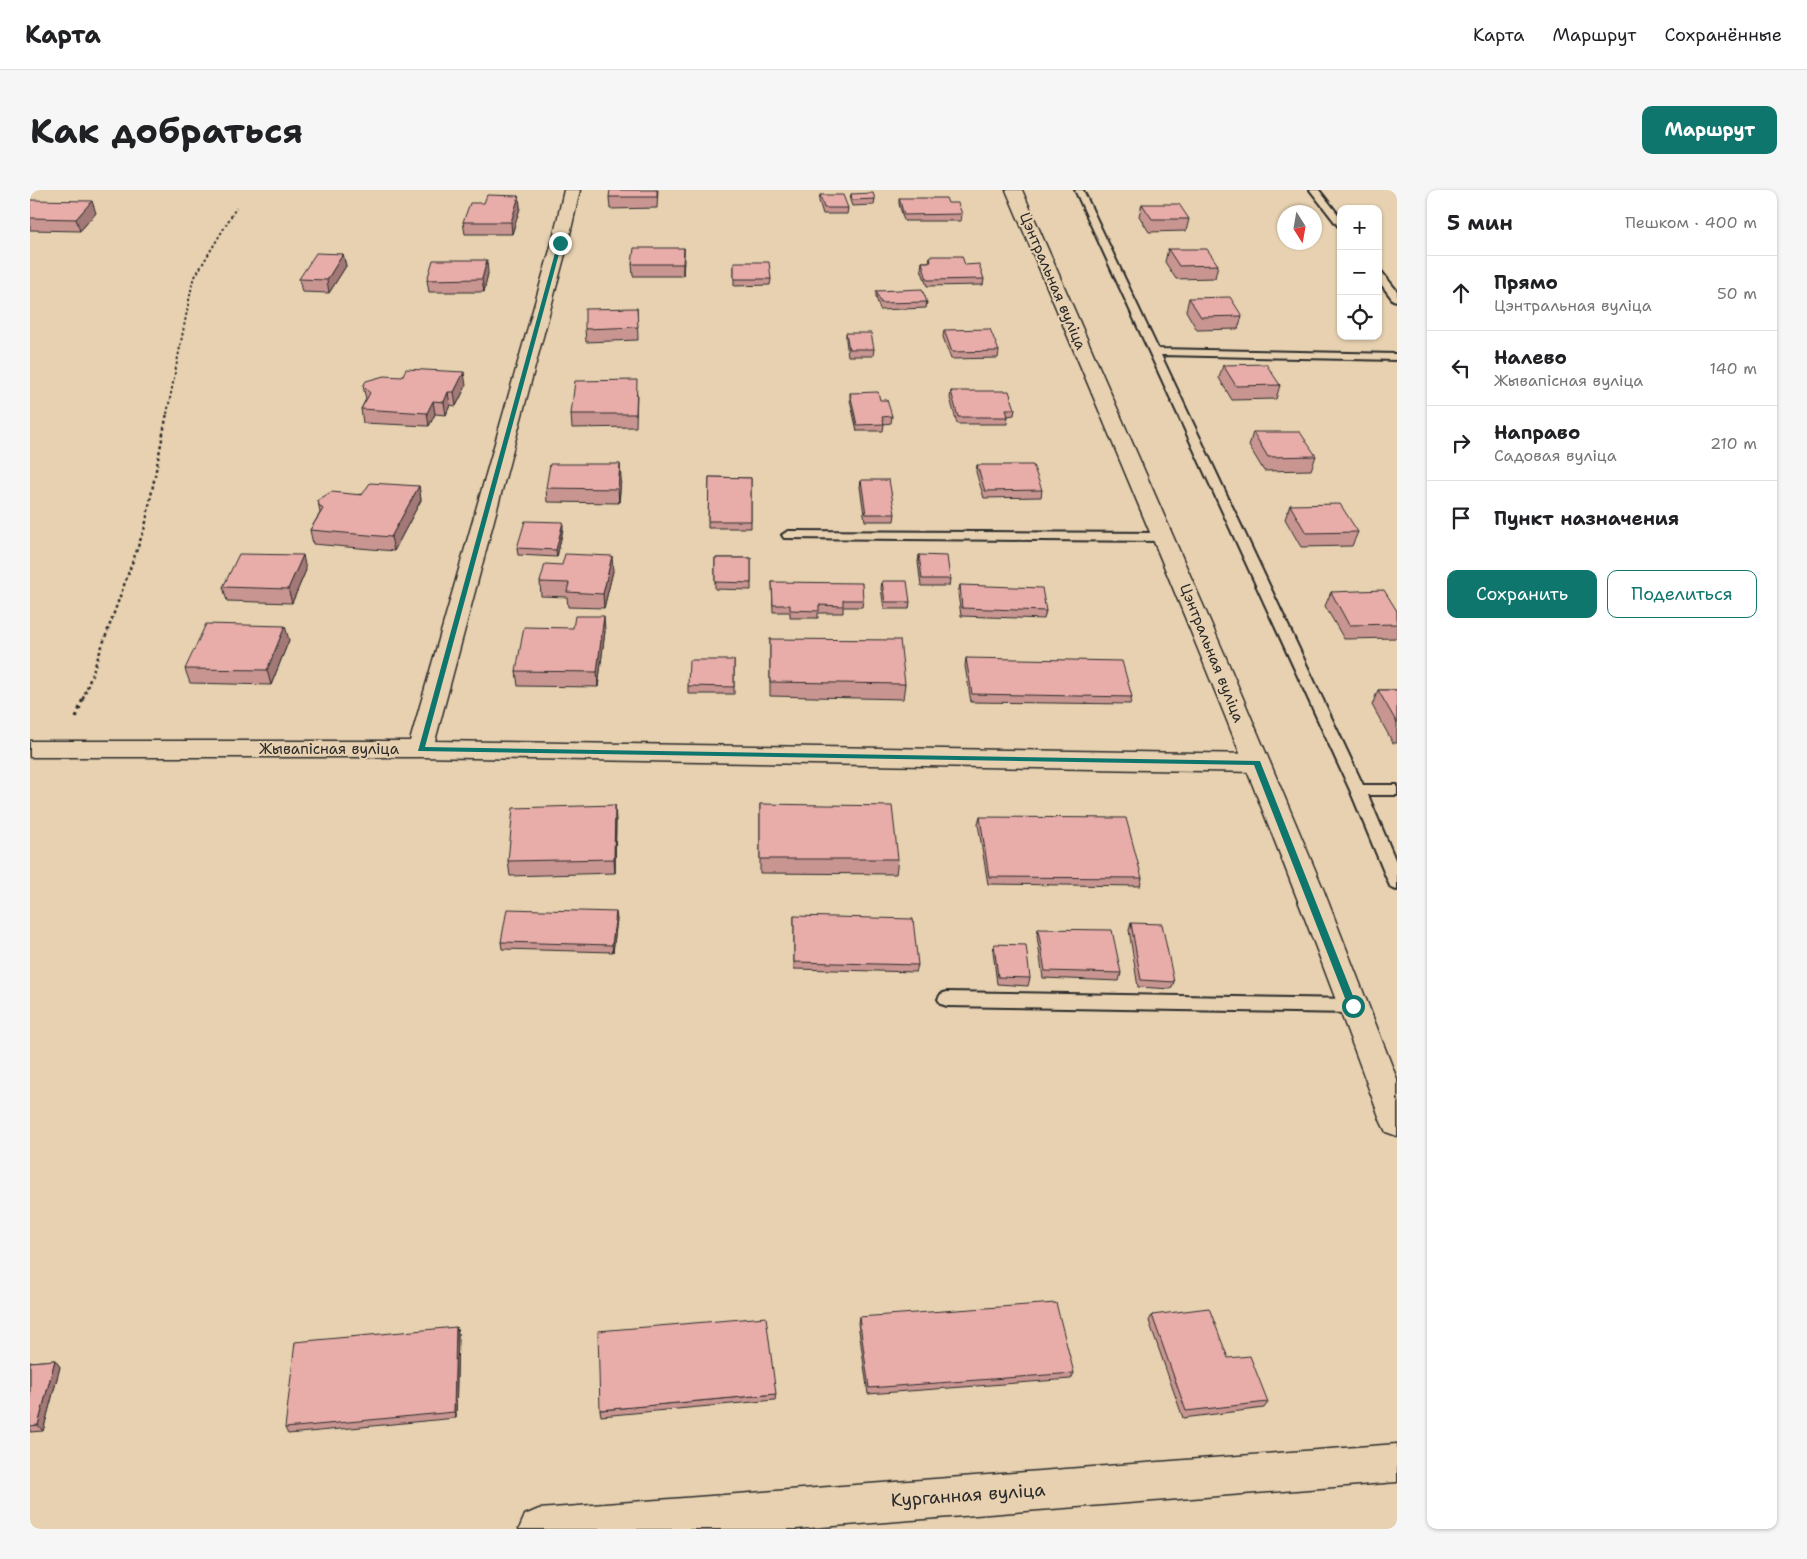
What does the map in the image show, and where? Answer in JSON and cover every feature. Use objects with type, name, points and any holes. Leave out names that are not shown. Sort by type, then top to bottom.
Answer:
[{"type":"street","points":[[420,750],[560,243],[572,190]]},
{"type":"street","name":"Цэнтральная вуліца","points":[[1014,190],[1164,537],[1257,763],[1353,1006],[1388,1070],[1397,1122]]},
{"type":"street","name":"Жывапісная вуліца","points":[[30,749],[420,750],[1257,763]]},
{"type":"street","name":"Курганная вуліца","points":[[539,1529],[1397,1463]]},
{"type":"lane","points":[[1079,190],[1358,790],[1397,884]]},
{"type":"lane","points":[[1314,190],[1337,219]]},
{"type":"lane","points":[[1382,279],[1397,298]]},
{"type":"lane","points":[[1154,352],[1397,357]]},
{"type":"lane","points":[[788,534],[1164,537]]},
{"type":"lane","points":[[1358,790],[1397,790]]},
{"type":"lane","points":[[947,999],[1353,1006]]},
{"type":"path","points":[[65,749],[145,527],[193,280],[236,208]]},
{"type":"building","points":[[610,190],[657,190],[657,197],[609,197]]},
{"type":"building","points":[[873,193],[875,199],[852,200],[851,194]]},
{"type":"building","points":[[487,195],[519,196],[511,222],[463,222],[470,203],[484,203]]},
{"type":"building","points":[[820,195],[843,195],[848,208],[824,208]]},
{"type":"building","points":[[899,198],[946,198],[948,203],[958,203],[962,214],[904,215]]},
{"type":"building","points":[[30,200],[92,201],[76,219],[30,218]]},
{"type":"building","points":[[1142,204],[1179,204],[1189,219],[1152,219]]},
{"type":"building","points":[[634,248],[684,248],[683,264],[632,264]]},
{"type":"building","points":[[1168,249],[1207,249],[1218,265],[1179,266]]},
{"type":"building","points":[[316,253],[343,254],[327,280],[299,279]]},
{"type":"building","points":[[930,256],[962,256],[965,265],[979,264],[984,279],[927,280],[922,262],[931,262]]},
{"type":"building","points":[[433,260],[487,260],[482,279],[427,280]]},
{"type":"building","points":[[734,262],[769,262],[771,279],[734,279]]},
{"type":"building","points":[[922,289],[927,302],[881,303],[876,291]]},
{"type":"building","points":[[1230,297],[1242,316],[1201,317],[1189,298]]},
{"type":"building","points":[[637,308],[638,327],[585,329],[585,309]]},
{"type":"building","points":[[990,329],[999,351],[952,352],[944,330]]},
{"type":"building","points":[[846,333],[871,333],[874,349],[849,349]]},
{"type":"building","points":[[1266,364],[1280,385],[1236,386],[1223,365]]},
{"type":"building","points":[[406,369],[464,372],[454,392],[448,392],[444,402],[433,401],[427,413],[361,409],[370,393],[363,386],[366,381],[384,376],[402,377]]},
{"type":"building","points":[[637,380],[636,414],[571,414],[575,381]]},
{"type":"building","points":[[951,391],[1009,391],[1015,409],[1006,409],[1008,417],[958,417]]},
{"type":"building","points":[[878,392],[880,400],[887,400],[892,416],[882,417],[884,424],[857,425],[850,393]]},
{"type":"building","points":[[1253,432],[1300,432],[1316,456],[1268,457]]},
{"type":"building","points":[[550,464],[620,464],[618,489],[546,488]]},
{"type":"building","points":[[977,465],[1033,465],[1042,490],[985,491]]},
{"type":"building","points":[[709,477],[751,478],[751,521],[708,521]]},
{"type":"building","points":[[861,480],[889,480],[895,514],[866,514]]},
{"type":"building","points":[[370,483],[419,486],[391,537],[310,530],[323,509],[319,505],[318,500],[331,492],[362,495]]},
{"type":"building","points":[[1340,504],[1358,532],[1306,533],[1290,505]]},
{"type":"building","points":[[525,521],[563,522],[556,550],[517,548]]},
{"type":"building","points":[[239,554],[303,555],[288,589],[223,587]]},
{"type":"building","points":[[565,554],[612,556],[603,594],[567,592],[569,583],[540,582],[545,564],[562,565]]},
{"type":"building","points":[[919,555],[947,556],[950,579],[922,579]]},
{"type":"building","points":[[715,558],[751,558],[751,583],[715,582]]},
{"type":"building","points":[[882,581],[907,581],[910,602],[885,602]]},
{"type":"building","points":[[772,582],[862,583],[863,600],[843,600],[843,606],[819,605],[819,611],[790,610],[790,605],[773,605]]},
{"type":"building","points":[[960,585],[1042,588],[1046,611],[962,608]]},
{"type":"building","points":[[1384,590],[1397,611],[1397,624],[1349,625],[1331,592]]},
{"type":"building","points":[[575,616],[604,616],[597,672],[516,671],[524,627],[573,628]]},
{"type":"building","points":[[206,624],[285,626],[267,670],[185,669]]},
{"type":"building","points":[[770,639],[900,640],[905,684],[770,682]]},
{"type":"building","points":[[966,658],[1122,661],[1132,697],[972,694]]},
{"type":"building","points":[[689,660],[734,660],[734,687],[688,686]]},
{"type":"building","points":[[1378,690],[1397,690],[1397,723]]},
{"type":"building","points":[[760,804],[892,806],[898,859],[760,859]]},
{"type":"building","points":[[615,805],[614,859],[508,861],[513,808]]},
{"type":"building","points":[[980,817],[1126,818],[1142,878],[989,877]]},
{"type":"building","points":[[507,909],[616,912],[612,945],[501,942]]},
{"type":"building","points":[[794,916],[913,919],[918,965],[794,962]]},
{"type":"building","points":[[1131,923],[1162,924],[1174,982],[1141,980]]},
{"type":"building","points":[[1038,929],[1112,930],[1121,973],[1045,971]]},
{"type":"building","points":[[994,944],[1026,945],[1030,978],[998,977]]},
{"type":"building","points":[[1056,1303],[1074,1373],[869,1388],[859,1317]]},
{"type":"building","points":[[1209,1308],[1228,1358],[1250,1356],[1268,1402],[1186,1411],[1152,1315]]},
{"type":"building","points":[[766,1317],[776,1394],[600,1410],[598,1331]]},
{"type":"building","points":[[456,1327],[454,1412],[285,1428],[295,1342]]},
{"type":"building","points":[[55,1360],[38,1425],[30,1426],[30,1362]]},
{"type":"route","points":[[560,243],[420,750],[1257,763],[1353,1006]]}]
